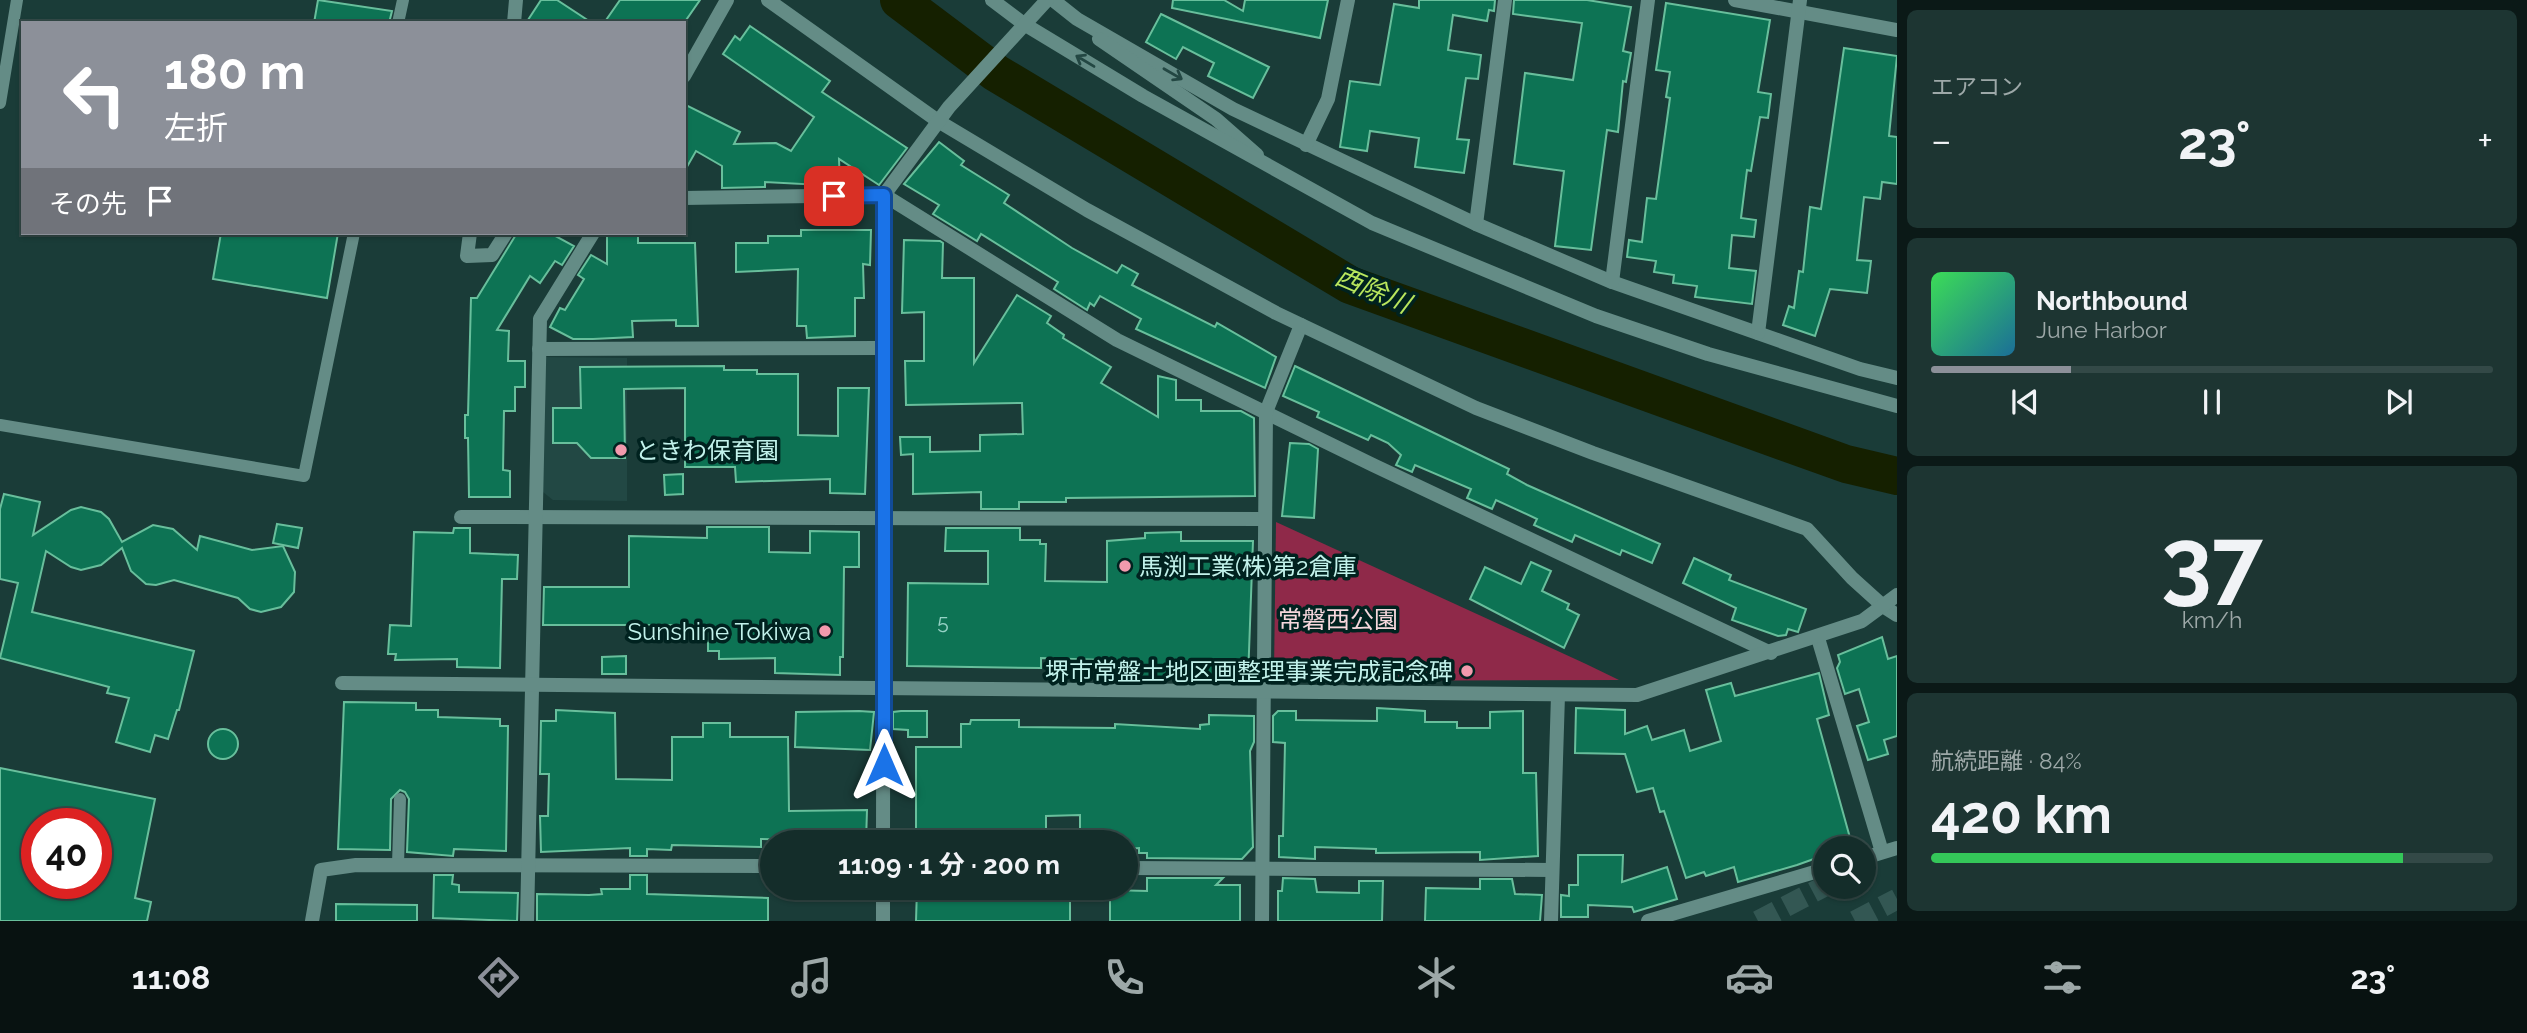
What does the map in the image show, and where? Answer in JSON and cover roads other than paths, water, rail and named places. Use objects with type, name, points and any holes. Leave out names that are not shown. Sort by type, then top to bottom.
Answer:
[{"type":"street","points":[[514,21],[516,0]]},
{"type":"street","points":[[686,72],[727,0]]},
{"type":"street","points":[[768,0],[939,121],[1087,210],[1301,325],[1476,408],[1807,529],[1852,578],[1897,615]]},
{"type":"street","points":[[992,0],[1024,24],[1143,96],[1372,223],[1596,316],[1709,354],[1897,406]]},
{"type":"street","points":[[883,830],[884,195],[949,107],[1047,0]]},
{"type":"street","points":[[1053,0],[1109,48],[1216,119],[1271,168]]},
{"type":"street","points":[[1306,145],[1328,99],[1348,0]]},
{"type":"street","points":[[1476,224],[1505,0]]},
{"type":"street","points":[[1612,282],[1648,0]]},
{"type":"street","points":[[1735,0],[1800,6],[1897,30]]},
{"type":"street","points":[[1758,333],[1800,6]]},
{"type":"street","points":[[1077,19],[1233,109],[1476,224],[1612,282],[1860,369],[1897,378]]},
{"type":"street","points":[[686,198],[884,195],[1117,340],[1772,653]]},
{"type":"street","points":[[470,235],[467,256],[492,256],[505,235]]},
{"type":"street","points":[[527,921],[540,319],[592,235]]},
{"type":"street","points":[[1262,921],[1263,519],[1266,412],[1301,325]]},
{"type":"street","points":[[540,349],[884,348]]},
{"type":"street","points":[[461,517],[1263,519]]},
{"type":"street","points":[[342,683],[1637,695],[1818,638],[1862,621],[1897,595]]},
{"type":"street","points":[[1818,638],[1882,852]]},
{"type":"street","points":[[1551,921],[1558,695]]},
{"type":"street","points":[[1876,854],[1897,848]]},
{"type":"street","points":[[312,921],[321,870],[356,864],[760,866]]},
{"type":"street","points":[[1138,868],[1552,870]]},
{"type":"street","points":[[1648,921],[1813,873]]},
{"type":"street","points":[[883,900],[883,921]]},
{"type":"lane","points":[[0,103],[17,0]]},
{"type":"lane","points":[[398,21],[403,0]]},
{"type":"lane","points":[[0,425],[304,476],[355,235]]},
{"type":"lane","points":[[398,864],[400,799]]},
{"type":"waterway","name":"西除川","points":[[899,0],[996,73],[1350,285],[1846,464],[1897,476]]},
{"type":"tunnel","points":[[1758,921],[1813,892]]},
{"type":"tunnel","points":[[1855,921],[1897,899]]},
{"type":"place","name":"ときわ保育園","points":[[621,450]]},
{"type":"place","name":"馬渕工業(株)第2倉庫","points":[[1125,566]]},
{"type":"place","name":"Sunshine Tokiwa","points":[[825,631]]},
{"type":"place","name":"堺市常盤土地区画整理事業完成記念碑","points":[[1467,671]]},
{"type":"park label","name":"常磐西公園","points":[[1338,619]]}]
